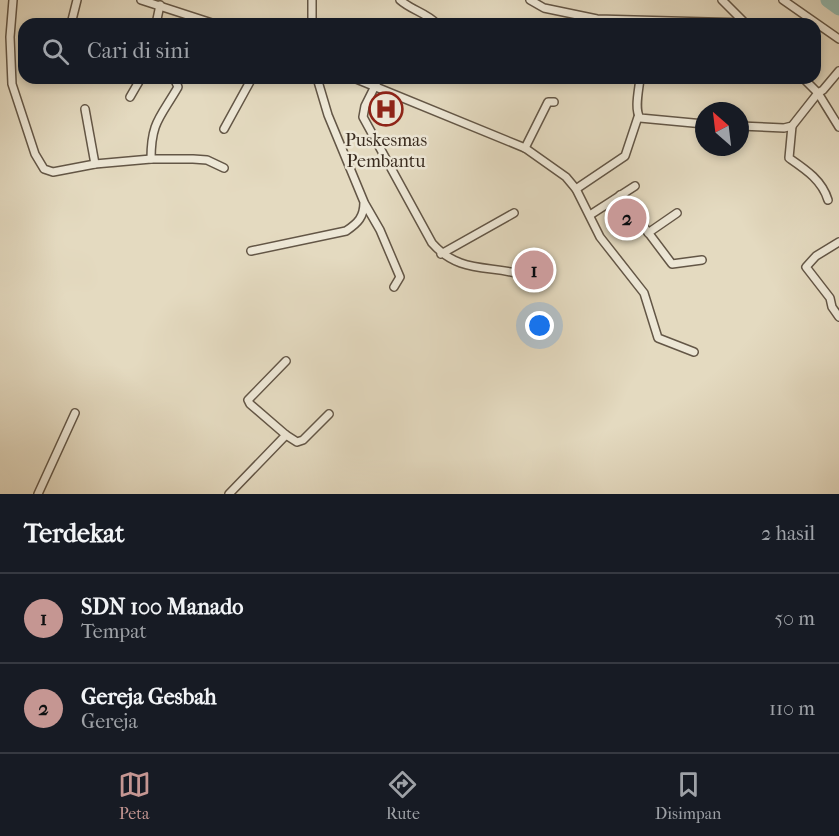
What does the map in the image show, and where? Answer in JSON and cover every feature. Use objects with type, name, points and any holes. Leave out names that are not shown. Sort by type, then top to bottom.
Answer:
[{"type":"street","points":[[13,0],[10,36],[12,84],[40,165],[47,171],[151,159],[207,160],[224,168]]},
{"type":"street","points":[[72,18],[77,0]]},
{"type":"street","points":[[142,0],[190,18]]},
{"type":"street","points":[[312,0],[312,18]]},
{"type":"street","points":[[400,0],[406,6],[430,18]]},
{"type":"street","points":[[530,0],[544,8],[591,18]]},
{"type":"street","points":[[722,0],[740,18]]},
{"type":"street","points":[[783,0],[809,18]]},
{"type":"street","points":[[157,18],[160,5]]},
{"type":"street","points":[[821,26],[839,39]]},
{"type":"street","points":[[828,200],[825,191],[812,174],[789,158],[792,126],[839,71]]},
{"type":"street","points":[[130,97],[138,84]]},
{"type":"street","points":[[151,159],[154,126],[178,87],[177,84]]},
{"type":"street","points":[[224,129],[249,84]]},
{"type":"street","points":[[319,84],[328,115],[364,202],[380,230],[400,277],[394,287]]},
{"type":"street","points":[[367,84],[525,148],[566,177],[576,189],[600,237],[644,293],[658,338],[694,352]]},
{"type":"street","points":[[376,84],[363,117],[402,186],[422,228],[441,254],[458,263],[473,267],[527,276]]},
{"type":"street","points":[[576,189],[625,156],[638,117],[640,84]]},
{"type":"street","points":[[809,84],[818,93],[839,127]]},
{"type":"street","points":[[525,148],[548,102],[554,102]]},
{"type":"street","points":[[85,109],[95,164]]},
{"type":"street","points":[[638,117],[644,120],[695,123]]},
{"type":"street","points":[[749,126],[784,128],[792,126]]},
{"type":"street","points":[[590,215],[635,186]]},
{"type":"street","points":[[620,195],[672,264],[702,261]]},
{"type":"street","points":[[251,251],[346,231],[361,218],[364,202]]},
{"type":"street","points":[[441,254],[514,213]]},
{"type":"street","points":[[648,233],[677,213]]},
{"type":"street","points":[[839,242],[816,256],[806,267],[830,298],[832,307],[839,317]]},
{"type":"street","points":[[286,361],[249,400],[252,406],[295,441],[303,440],[329,414]]},
{"type":"street","points":[[38,494],[75,413]]},
{"type":"street","points":[[229,494],[286,435]]},
{"type":"waterway","points":[[828,0],[839,8]]},
{"type":"place","name":"Puskesmas Pembantu","points":[[386,109]]},
{"type":"place","name":"Gereja Gesbah","points":[[627,218]]},
{"type":"place","name":"SDN 100 Manado","points":[[534,270]]}]
